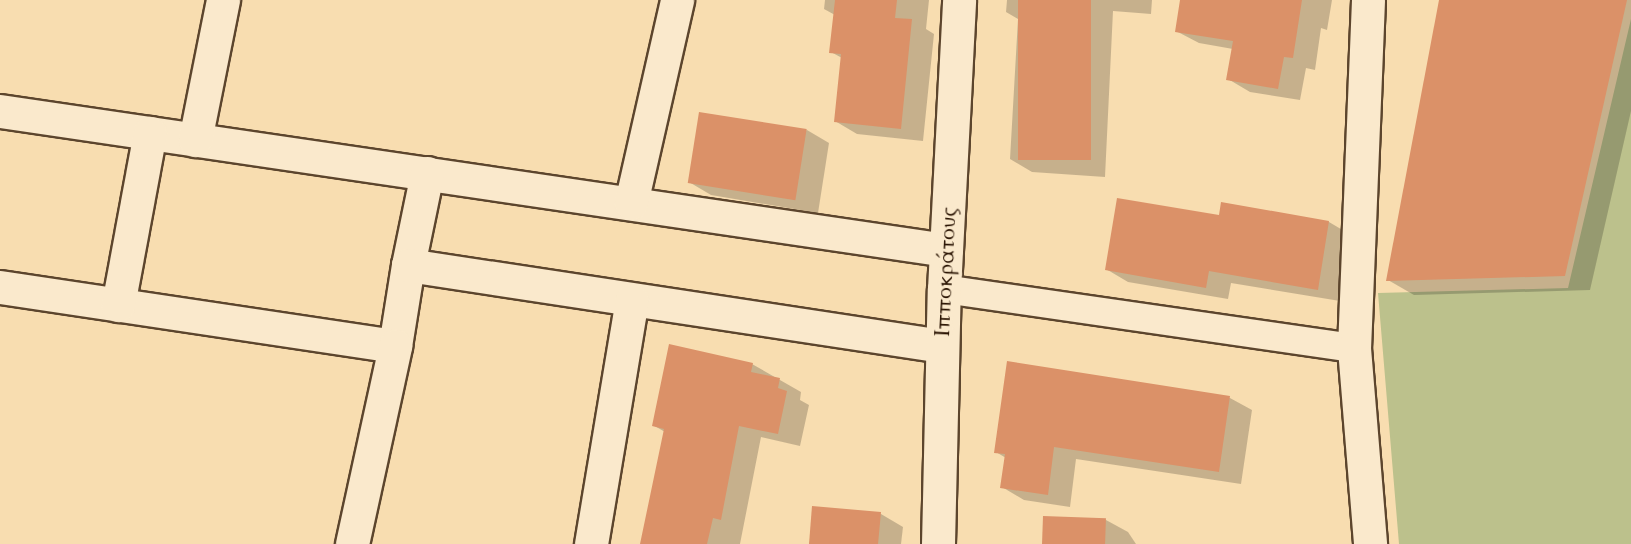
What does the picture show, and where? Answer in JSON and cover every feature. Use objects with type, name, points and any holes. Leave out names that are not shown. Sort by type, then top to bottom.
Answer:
[{"type":"street","points":[[195,140],[223,0]]},
{"type":"street","points":[[631,203],[677,0]]},
{"type":"street","name":"Ιπποκράτους","points":[[938,544],[944,289],[959,0]]},
{"type":"street","points":[[1368,0],[1354,348],[1370,544]]},
{"type":"street","points":[[0,111],[946,250]]},
{"type":"street","points":[[118,305],[150,133]]},
{"type":"street","points":[[352,544],[395,346],[408,265],[427,173]]},
{"type":"street","points":[[408,265],[942,346]]},
{"type":"street","points":[[0,287],[395,346]]},
{"type":"street","points":[[944,289],[1354,348]]},
{"type":"street","points":[[591,544],[632,300]]},
{"type":"green space","points":[[1631,19],[1631,544],[1399,544],[1378,293],[1568,288]]},
{"type":"building","points":[[835,0],[897,0],[895,18],[912,19],[901,129],[834,122],[841,54],[829,53]]},
{"type":"building","points":[[1018,0],[1091,0],[1091,160],[1018,160]]},
{"type":"building","points":[[1180,0],[1302,0],[1293,58],[1284,57],[1278,89],[1226,80],[1233,41],[1175,32]]},
{"type":"building","points":[[1439,0],[1627,0],[1565,276],[1386,281]]},
{"type":"building","points":[[699,112],[807,129],[795,200],[688,183]]},
{"type":"building","points":[[1117,198],[1219,215],[1221,202],[1329,221],[1318,290],[1209,271],[1206,288],[1105,270]]},
{"type":"building","points":[[669,344],[753,363],[751,372],[780,378],[778,388],[787,391],[778,434],[739,426],[721,520],[713,518],[707,544],[640,544],[664,429],[652,426]]},
{"type":"building","points":[[1007,361],[1230,396],[1219,472],[1054,447],[1048,495],[1000,488],[1005,454],[994,453]]},
{"type":"building","points":[[812,506],[881,512],[878,544],[809,544]]},
{"type":"building","points":[[1043,516],[1106,518],[1105,544],[1042,544]]}]
